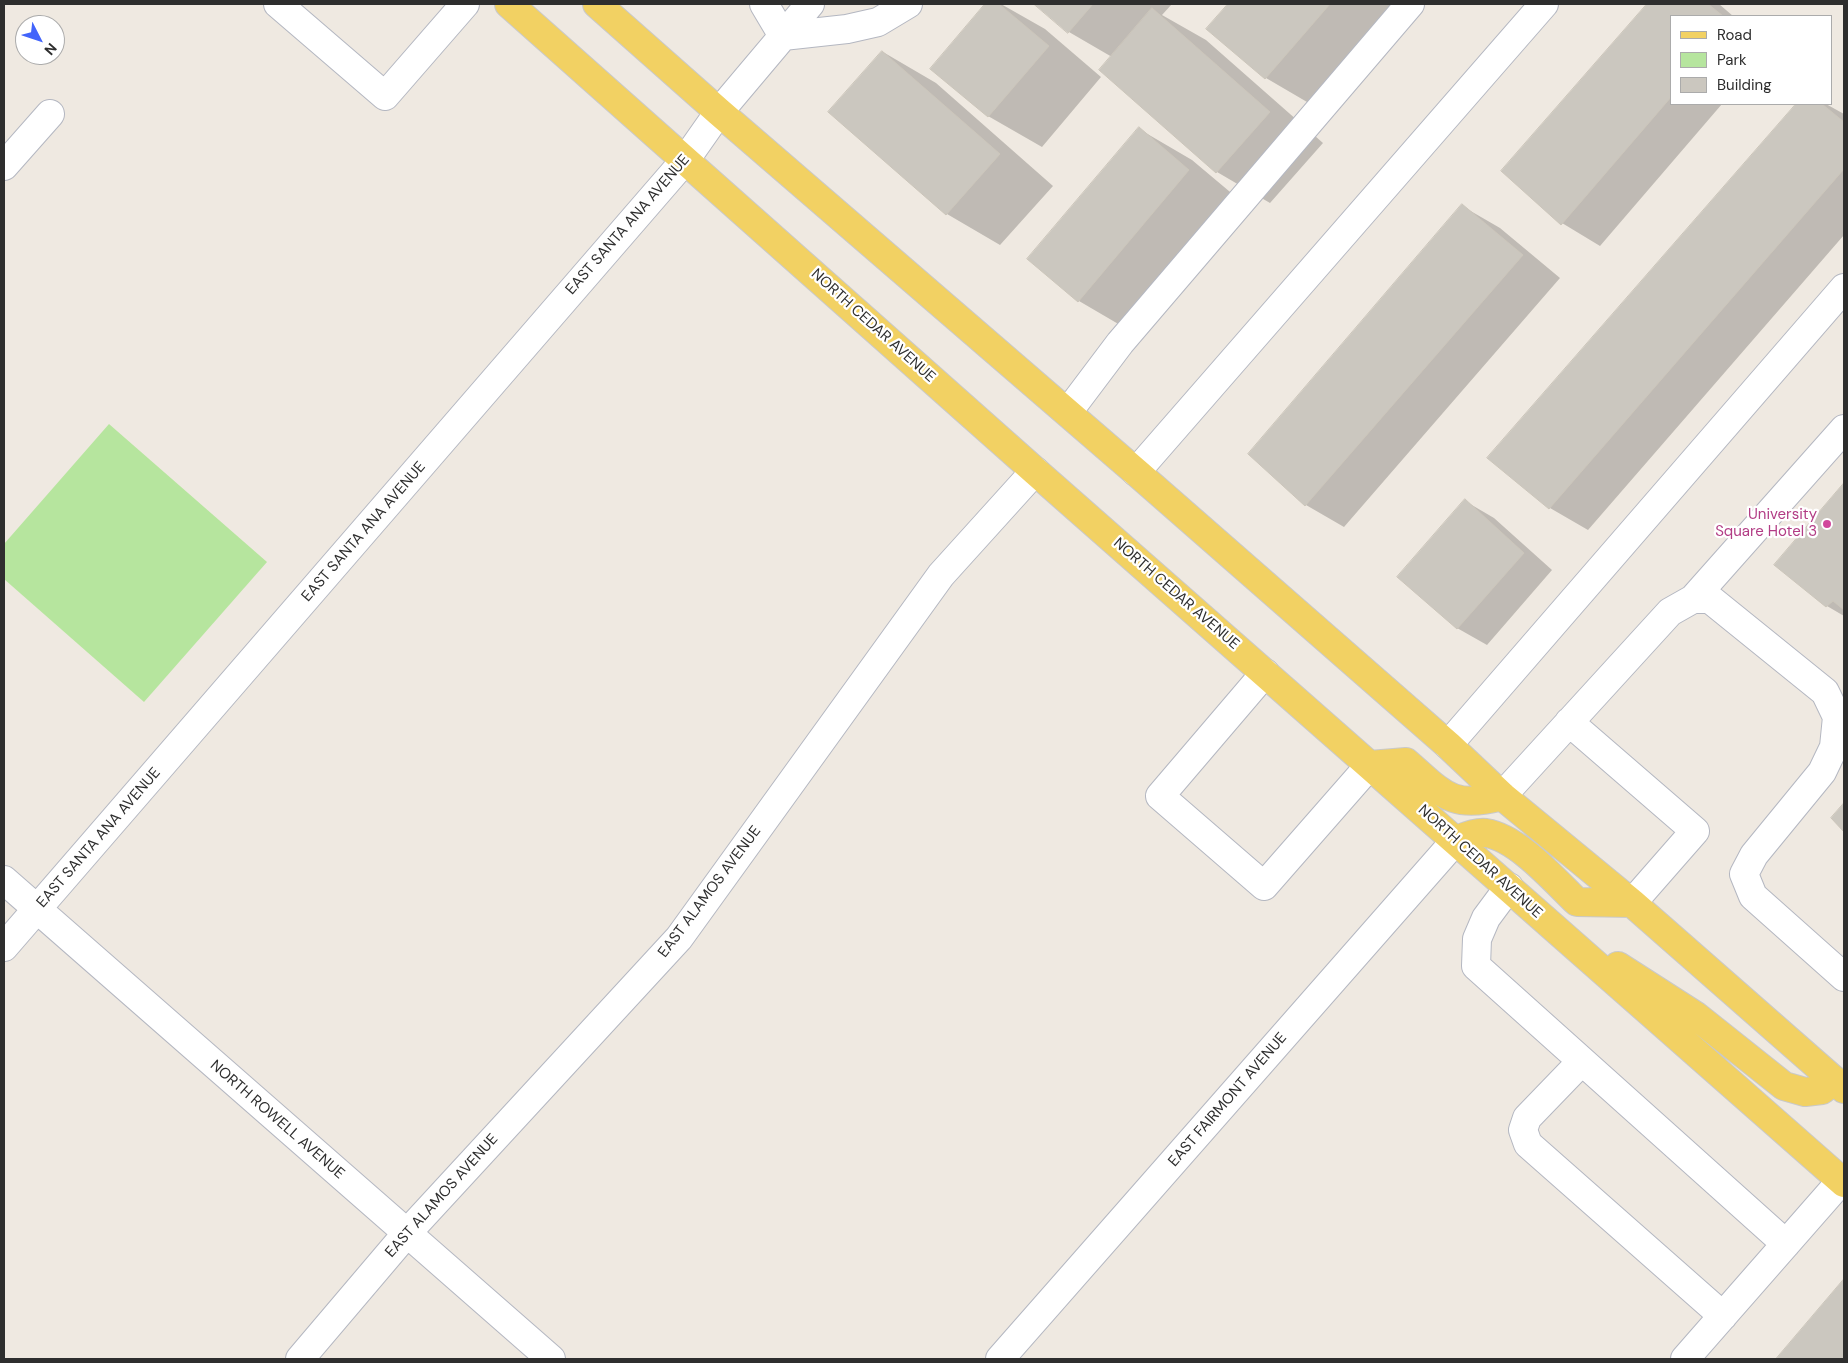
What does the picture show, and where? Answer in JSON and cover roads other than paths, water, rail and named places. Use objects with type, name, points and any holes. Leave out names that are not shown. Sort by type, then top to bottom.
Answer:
[{"type":"main road","name":"NORTH CEDAR AVENUE","points":[[509,4],[686,159],[1035,472],[1510,887],[1843,1182]]},
{"type":"main road","points":[[597,4],[719,112],[1068,412],[1448,745],[1502,796],[1841,1079],[1822,1090],[1805,1092],[1784,1086],[1696,1016],[1545,920]]},
{"type":"main road","points":[[1370,765],[1406,762],[1445,796],[1464,802],[1480,802],[1502,796]]},
{"type":"main road","points":[[1456,840],[1484,833],[1497,836],[1530,858],[1577,902],[1632,903]]},
{"type":"street","points":[[278,4],[385,96],[465,4]]},
{"type":"street","points":[[764,4],[783,36],[847,29],[878,22],[908,4]]},
{"type":"street","name":"EAST SANTA ANA AVENUE","points":[[4,947],[686,159],[719,112],[810,4]]},
{"type":"street","points":[[1068,412],[1120,344],[1410,4]]},
{"type":"street","points":[[1136,472],[1544,4]]},
{"type":"street","points":[[4,166],[50,114]]},
{"type":"street","points":[[1448,745],[1844,288]]},
{"type":"street","points":[[1502,796],[1670,612],[1693,599],[1844,429]]},
{"type":"street","name":"EAST ALAMOS AVENUE","points":[[300,1359],[407,1233],[679,938],[941,575],[1035,472]]},
{"type":"street","points":[[1693,599],[1710,599],[1825,692],[1836,717],[1834,747],[1822,772],[1754,854],[1744,874],[1753,896],[1844,977]]},
{"type":"street","points":[[1265,673],[1160,796],[1264,886],[1370,765]]},
{"type":"street","points":[[1569,722],[1695,831],[1632,903]]},
{"type":"street","name":"EAST FAIRMONT AVENUE","points":[[1000,1359],[1456,840]]},
{"type":"street","name":"NORTH ROWELL AVENUE","points":[[4,880],[551,1359]]},
{"type":"street","points":[[1510,887],[1486,918],[1477,939],[1476,966],[1786,1244]]},
{"type":"street","points":[[1582,1061],[1527,1118],[1522,1130],[1528,1144],[1723,1316]]},
{"type":"street","points":[[1685,1359],[1843,1182]]},
{"type":"place","name":"University Square Hotel 3","points":[[1827,524]]}]
